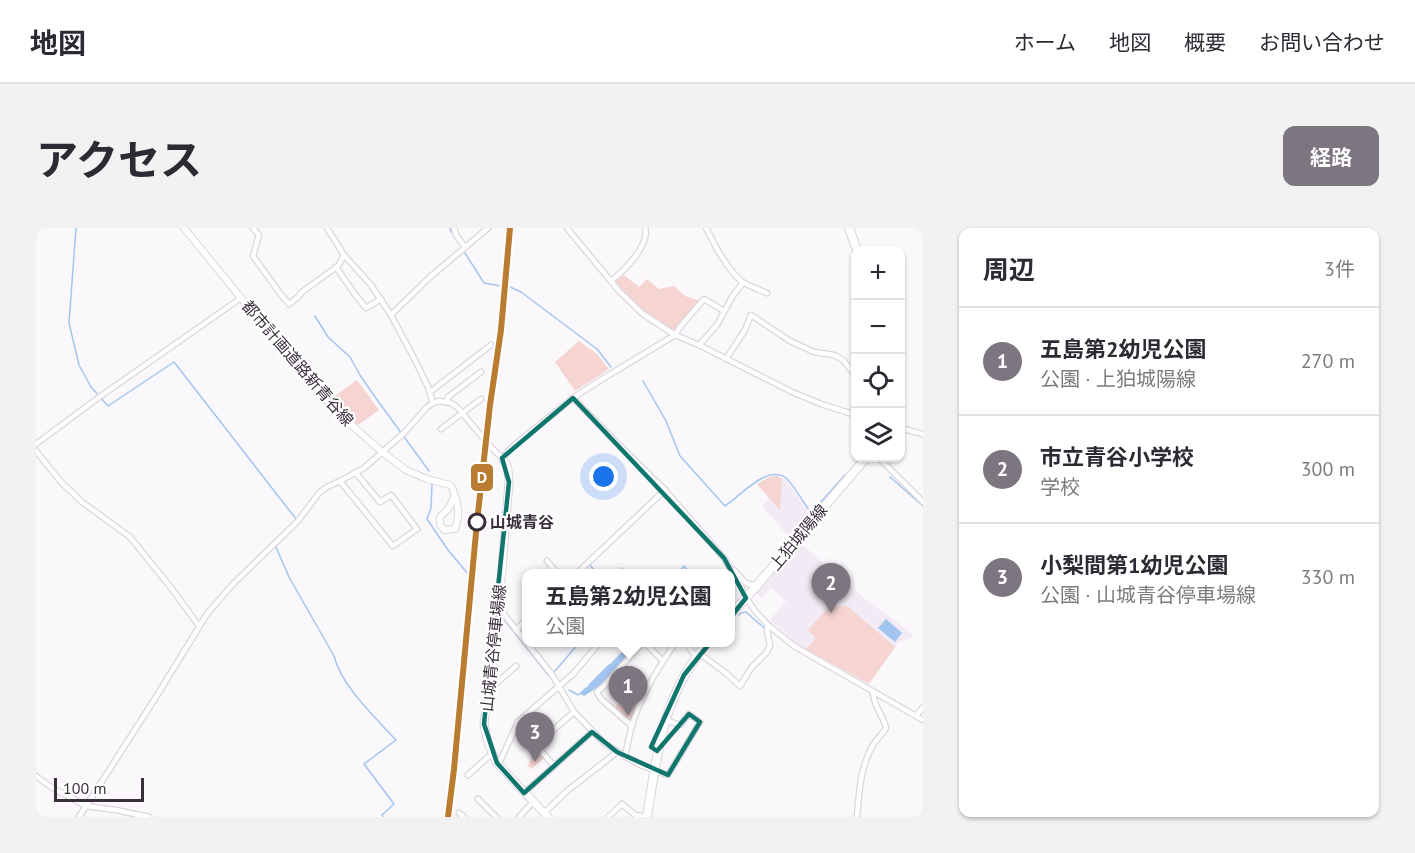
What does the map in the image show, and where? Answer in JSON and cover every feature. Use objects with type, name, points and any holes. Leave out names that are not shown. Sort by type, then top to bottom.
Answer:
[{"type":"main road","points":[[849,228],[856,246]]},
{"type":"main road","name":"山城青谷停車場線","points":[[502,458],[508,468],[509,482],[502,570],[484,724],[486,737],[497,763],[546,815]]},
{"type":"main road","name":"上狛城陽線","points":[[735,610],[863,462]]},
{"type":"main road","points":[[647,817],[665,720],[684,675],[704,647]]},
{"type":"street","name":"都市計画道路新青谷線","points":[[184,228],[339,414],[400,466],[419,476],[450,485],[454,496]]},
{"type":"street","points":[[253,228],[259,236],[253,256],[289,304],[336,267],[344,255]]},
{"type":"street","points":[[327,228],[344,255],[360,272],[391,315],[416,362],[433,403]]},
{"type":"street","points":[[454,228],[465,247]]},
{"type":"street","points":[[391,315],[430,277],[488,228]]},
{"type":"street","points":[[567,228],[619,291],[643,314],[675,335],[792,392],[851,414]]},
{"type":"street","points":[[611,281],[622,273],[641,246],[647,235],[645,228]]},
{"type":"street","points":[[706,228],[729,267],[742,283],[767,293]]},
{"type":"street","points":[[336,267],[366,308],[381,299]]},
{"type":"street","points":[[699,345],[717,325],[742,283]]},
{"type":"street","points":[[36,444],[241,298]]},
{"type":"street","points":[[79,817],[207,614],[232,585],[298,521],[319,493],[356,473],[402,434],[427,407],[433,403],[446,402],[455,405],[502,458],[513,446],[573,398],[675,335],[704,299],[724,311]]},
{"type":"street","points":[[726,359],[745,330],[751,315],[790,341],[814,352],[843,360],[851,371]]},
{"type":"street","points":[[430,392],[491,345]]},
{"type":"street","points":[[446,402],[448,397],[481,372]]},
{"type":"street","points":[[573,398],[665,490],[733,569]]},
{"type":"street","points":[[441,429],[481,399]]},
{"type":"street","points":[[905,429],[923,434]]},
{"type":"street","points":[[36,451],[61,483],[82,502],[130,537],[199,626]]},
{"type":"street","points":[[883,462],[923,502]]},
{"type":"street","points":[[340,481],[393,546],[417,529],[391,495],[380,502],[356,473]]},
{"type":"street","points":[[583,569],[665,490]]},
{"type":"street","points":[[454,496],[459,506],[457,526],[452,530],[444,530],[440,525],[440,517],[449,508],[454,496]]},
{"type":"street","points":[[547,561],[554,569]]},
{"type":"street","points":[[735,571],[746,583],[756,586]]},
{"type":"street","points":[[735,576],[756,612],[794,646],[923,720]]},
{"type":"street","points":[[496,611],[503,613],[522,637]]},
{"type":"street","points":[[516,630],[522,624]]},
{"type":"street","points":[[690,647],[740,686],[751,668],[770,646],[768,625]]},
{"type":"street","points":[[530,647],[553,676],[574,712],[603,743],[640,765],[668,775],[700,722],[689,714],[680,725],[665,720]]},
{"type":"street","points":[[497,763],[518,722],[574,673],[596,647]]},
{"type":"street","points":[[632,726],[601,699],[597,692],[639,647]]},
{"type":"street","points":[[649,647],[663,662]]},
{"type":"street","points":[[625,757],[632,726],[646,692],[673,647]]},
{"type":"street","points":[[488,687],[493,686],[516,666]]},
{"type":"street","points":[[857,817],[860,781],[866,761],[873,744],[886,728],[884,719],[873,699],[873,692]]},
{"type":"street","points":[[916,716],[923,706]]},
{"type":"street","points":[[554,766],[536,745],[574,712]]},
{"type":"street","points":[[524,792],[592,732]]},
{"type":"street","points":[[546,815],[567,791],[617,752]]},
{"type":"street","points":[[468,775],[493,755]]},
{"type":"street","points":[[36,776],[86,806],[149,817]]},
{"type":"street","points":[[478,799],[496,817]]},
{"type":"street","points":[[519,817],[533,802]]},
{"type":"street","points":[[608,817],[621,804],[635,815],[647,817]]},
{"type":"street","points":[[116,810],[120,817]]},
{"type":"highlighted area","points":[[573,398],[724,558],[746,598],[684,675],[651,747],[657,751],[689,714],[700,722],[668,775],[617,752],[592,732],[524,793],[497,763],[484,724],[509,482],[502,458]]},
{"type":"shaded area","points":[[624,275],[639,287],[647,279],[659,289],[674,286],[685,296],[700,301],[675,331],[640,308],[615,282]]},
{"type":"shaded area","points":[[579,341],[597,354],[609,369],[575,391],[555,362]]},
{"type":"shaded area","points":[[357,380],[379,410],[358,425],[331,399]]},
{"type":"shaded area","points":[[777,476],[786,480],[811,516],[791,539],[762,506],[769,499],[757,484],[769,477]]},
{"type":"shaded area","points":[[769,477],[782,478],[780,510],[757,484]]},
{"type":"shaded area","points":[[799,542],[870,603],[913,636],[899,642],[869,684],[800,646],[770,620],[786,601],[771,588],[762,598],[756,593]]},
{"type":"shaded area","points":[[847,606],[895,647],[869,684],[806,649],[816,638],[808,630],[829,607]]},
{"type":"shaded area","points":[[627,694],[639,705],[631,723],[614,708]]},
{"type":"shaded area","points":[[535,749],[544,758],[531,769],[528,766]]},
{"type":"water","points":[[886,619],[902,633],[895,642],[878,628]]},
{"type":"water","points":[[627,647],[636,647],[603,684],[584,696],[580,694]]},
{"type":"waterway","points":[[76,228],[69,323],[79,365],[91,387],[108,406],[174,362],[296,519]]},
{"type":"waterway","points":[[450,228],[451,232]]},
{"type":"waterway","points":[[465,253],[484,283],[501,286]]},
{"type":"waterway","points":[[510,287],[521,292],[597,349],[611,367]]},
{"type":"waterway","points":[[315,316],[328,337],[350,357],[375,397],[429,471]]},
{"type":"waterway","points":[[643,381],[666,421],[680,456],[725,506],[762,478],[778,475],[789,481],[811,513],[845,475]]},
{"type":"waterway","points":[[890,477],[923,506]]},
{"type":"waterway","points":[[432,484],[431,508],[427,519],[468,574]]},
{"type":"waterway","points":[[276,547],[289,577],[334,656],[344,679],[360,701],[396,740],[364,764],[394,804],[382,815],[383,817]]},
{"type":"waterway","points":[[590,565],[593,569]]},
{"type":"waterway","points":[[682,569],[684,566],[687,569]]},
{"type":"waterway","points":[[739,615],[746,612],[764,628]]},
{"type":"waterway","points":[[502,617],[522,642]]},
{"type":"waterway","points":[[526,647],[549,676]]},
{"type":"waterway","points":[[555,671],[576,647]]},
{"type":"waterway","points":[[589,685],[609,665]]},
{"type":"waterway","points":[[569,690],[578,695],[586,688]]},
{"type":"transit line","name":"D","points":[[448,817],[477,522],[501,330],[510,228]]},
{"type":"place","name":"山城青谷","points":[[477,522]]},
{"type":"place","name":"市立青谷小学校","points":[[831,613]]},
{"type":"place","name":"五島第2幼児公園","points":[[628,716]]},
{"type":"place","name":"小梨間第1幼児公園","points":[[535,762]]}]
